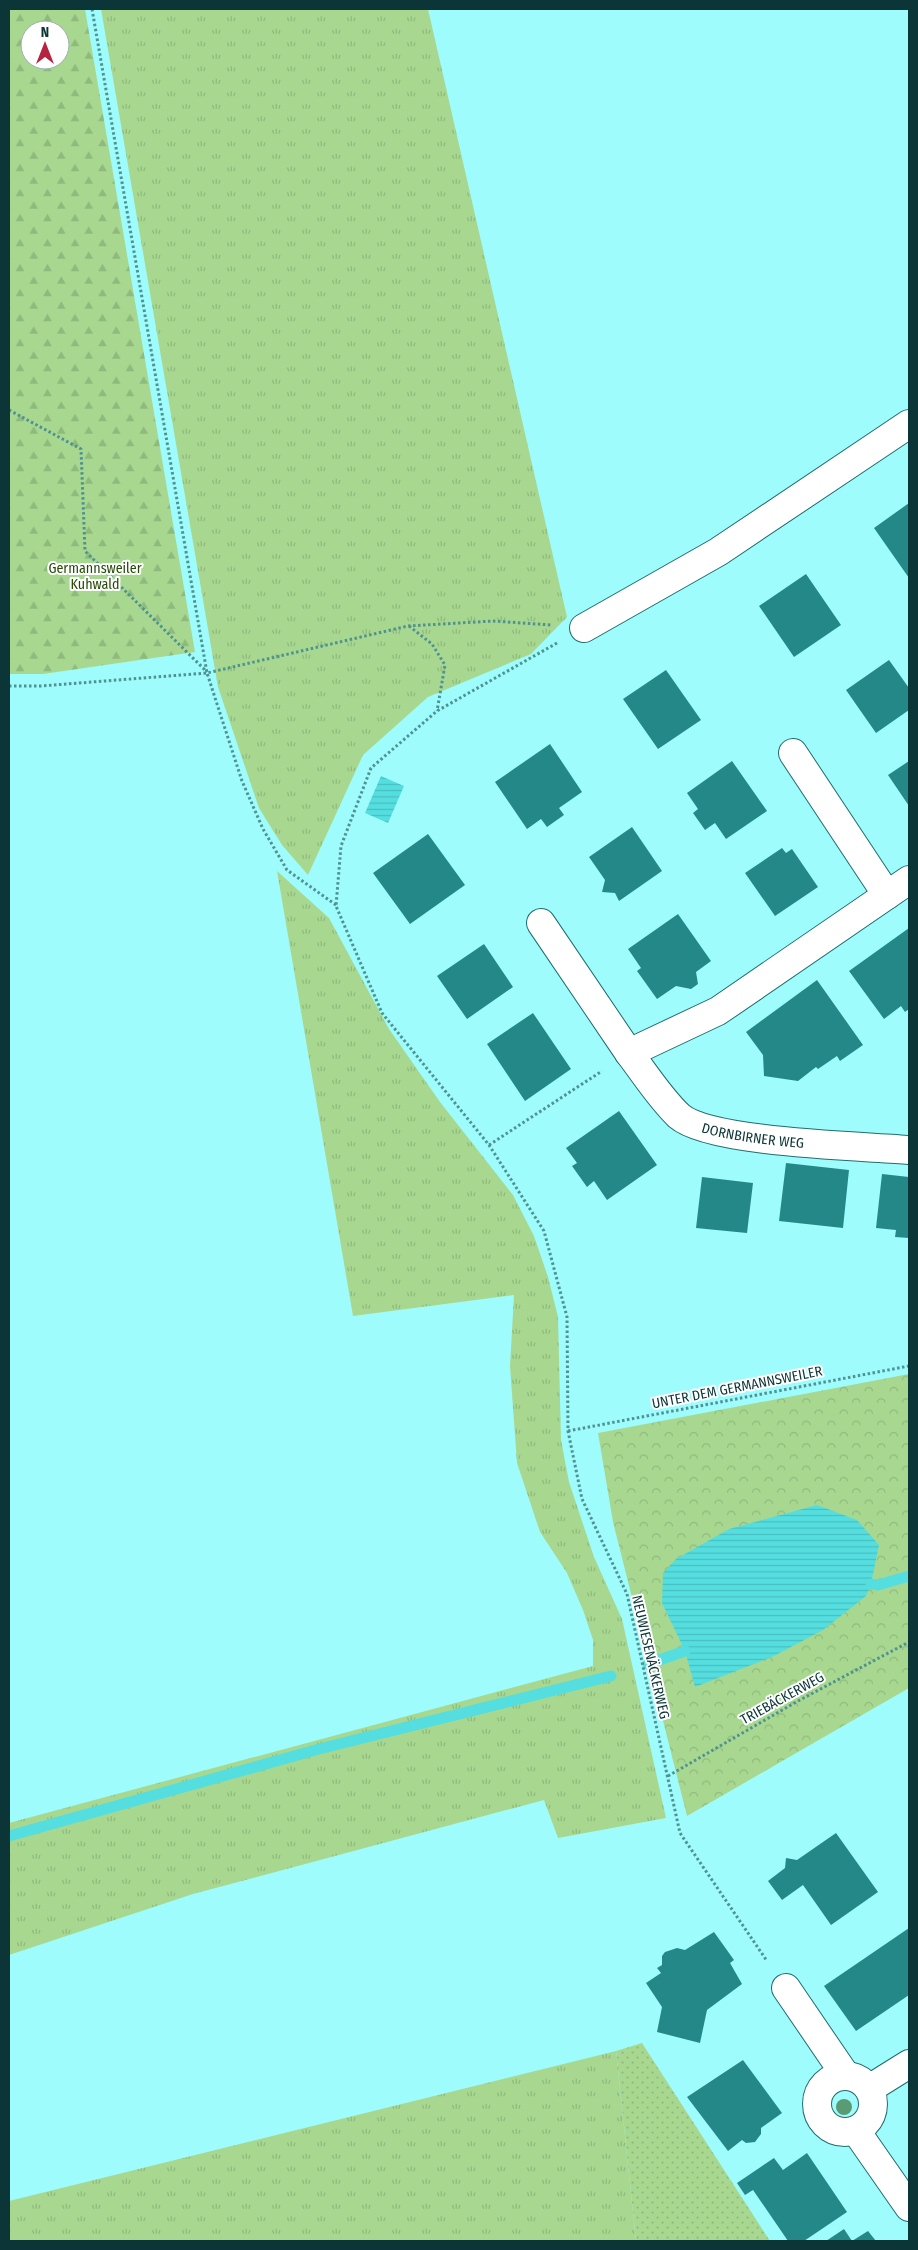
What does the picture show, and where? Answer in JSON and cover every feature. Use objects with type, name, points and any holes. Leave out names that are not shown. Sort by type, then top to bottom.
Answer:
[{"type":"street","points":[[584,628],[718,552],[909,424]]},
{"type":"street","points":[[794,753],[887,895]]},
{"type":"street","points":[[629,1053],[718,1011],[909,880]]},
{"type":"street","name":"DORNBIRNER WEG","points":[[541,923],[629,1053],[660,1095],[680,1117],[702,1127],[744,1137],[909,1150]]},
{"type":"street","points":[[786,1988],[846,2076]]},
{"type":"street","points":[[869,2089],[909,2064]]},
{"type":"street","points":[[846,2076],[855,2078],[869,2089],[873,2098],[873,2108],[864,2126],[856,2131],[846,2133],[836,2132],[828,2128],[821,2121],[810,2090],[828,2081],[846,2076]]},
{"type":"street","points":[[856,2131],[909,2205]]},
{"type":"path","points":[[92,9],[207,673],[242,781],[262,829],[287,870],[336,906]]},
{"type":"path","points":[[9,410],[81,449],[85,551],[207,673]]},
{"type":"path","points":[[9,686],[41,686],[207,673],[408,626],[493,621],[584,628]]},
{"type":"path","points":[[408,626],[432,644],[445,665],[437,711]]},
{"type":"path","points":[[336,906],[341,846],[371,768],[437,711],[584,628]]},
{"type":"path","name":"NEUWIESENÄCKERWEG","points":[[336,906],[382,1013],[489,1145],[544,1231],[567,1317],[568,1431],[582,1499],[627,1594],[680,1833],[786,1988]]},
{"type":"path","points":[[489,1145],[629,1053]]},
{"type":"path","name":"UNTER DEM GERMANNSWEILER","points":[[568,1431],[909,1366]]},
{"type":"path","name":"TRIEBÄCKERWEG","points":[[668,1776],[796,1702],[909,1642]]},
{"type":"green space","name":"Germannsweiler Kuhwald","points":[[9,9],[85,9],[195,652],[43,674],[9,674]]},
{"type":"green space","points":[[101,9],[428,9],[567,617],[531,654],[428,697],[363,755],[308,875],[282,845],[259,808],[218,687]]},
{"type":"green space","points":[[277,871],[329,918],[389,1029],[440,1102],[513,1195],[534,1236],[548,1277],[558,1317],[561,1440],[569,1482],[594,1557],[622,1619],[666,1818],[558,1838],[544,1800],[193,1894],[9,1955],[9,1823],[593,1666],[593,1640],[583,1610],[567,1573],[540,1532],[517,1463],[510,1366],[514,1295],[353,1316]]},
{"type":"green space","points":[[909,1374],[909,1688],[687,1816],[613,1522],[598,1433]]},
{"type":"green space","points":[[642,2043],[770,2241],[636,2241],[616,2051]]},
{"type":"green space","points":[[616,2051],[636,2241],[9,2241],[9,2201]]},
{"type":"water","points":[[381,776],[404,786],[388,823],[365,813]]},
{"type":"water","points":[[817,1505],[857,1520],[879,1545],[871,1584],[866,1596],[823,1630],[774,1656],[695,1687],[685,1651],[662,1603],[663,1573],[676,1559],[729,1529]]},
{"type":"building","points":[[909,503],[909,578],[874,528]]},
{"type":"building","points":[[806,574],[841,625],[794,657],[759,606]]},
{"type":"building","points":[[889,660],[909,688],[909,710],[876,733],[846,690]]},
{"type":"building","points":[[666,670],[701,720],[658,749],[623,699]]},
{"type":"building","points":[[550,744],[582,792],[559,808],[564,815],[547,827],[541,819],[527,829],[495,782]]},
{"type":"building","points":[[732,761],[767,811],[726,839],[715,823],[705,830],[693,813],[698,809],[687,793]]},
{"type":"building","points":[[909,761],[909,806],[888,775]]},
{"type":"building","points":[[632,827],[662,871],[619,901],[615,893],[602,892],[605,880],[589,857]]},
{"type":"building","points":[[428,834],[465,885],[410,924],[373,873]]},
{"type":"building","points":[[782,848],[786,853],[792,849],[818,887],[775,916],[745,873]]},
{"type":"building","points":[[678,914],[711,961],[696,972],[698,984],[691,989],[676,986],[657,999],[637,971],[641,968],[628,949]]},
{"type":"building","points":[[909,928],[909,1009],[905,1012],[901,1006],[884,1019],[849,971]]},
{"type":"building","points":[[484,944],[513,987],[467,1019],[437,976]]},
{"type":"building","points":[[817,980],[863,1045],[840,1061],[837,1056],[818,1069],[816,1067],[798,1081],[764,1076],[763,1055],[746,1032]]},
{"type":"building","points":[[533,1013],[571,1069],[525,1101],[487,1044]]},
{"type":"building","points":[[619,1111],[657,1165],[607,1200],[594,1181],[587,1187],[572,1166],[577,1163],[566,1148]]},
{"type":"building","points":[[786,1163],[849,1170],[843,1228],[779,1221]]},
{"type":"building","points":[[882,1174],[909,1177],[909,1238],[895,1237],[896,1230],[876,1228]]},
{"type":"building","points":[[702,1177],[753,1183],[747,1233],[696,1228]]},
{"type":"building","points":[[836,1833],[878,1892],[831,1925],[803,1885],[782,1900],[768,1881],[785,1868],[786,1858],[797,1860]]},
{"type":"building","points":[[909,1928],[909,1995],[856,2031],[824,1986]]},
{"type":"building","points":[[714,1932],[734,1960],[730,1963],[742,1984],[707,2010],[700,2043],[657,2032],[662,2007],[646,1983],[661,1973],[657,1968],[662,1965],[662,1956],[665,1952],[677,1948],[685,1950]]},
{"type":"building","points":[[743,2060],[782,2113],[761,2128],[761,2134],[755,2142],[746,2143],[742,2140],[728,2151],[687,2097]]},
{"type":"building","points":[[807,2153],[847,2212],[804,2241],[788,2241],[753,2190],[745,2195],[737,2183],[774,2158],[783,2170]]},
{"type":"building","points":[[844,2229],[852,2241],[826,2241]]},
{"type":"building","points":[[868,2231],[876,2241],[852,2241]]},
{"type":"waterway","points":[[871,1584],[878,1585],[909,1576]]},
{"type":"waterway","points":[[648,1664],[685,1651]]},
{"type":"waterway","points":[[9,1836],[319,1749],[611,1676]]}]
